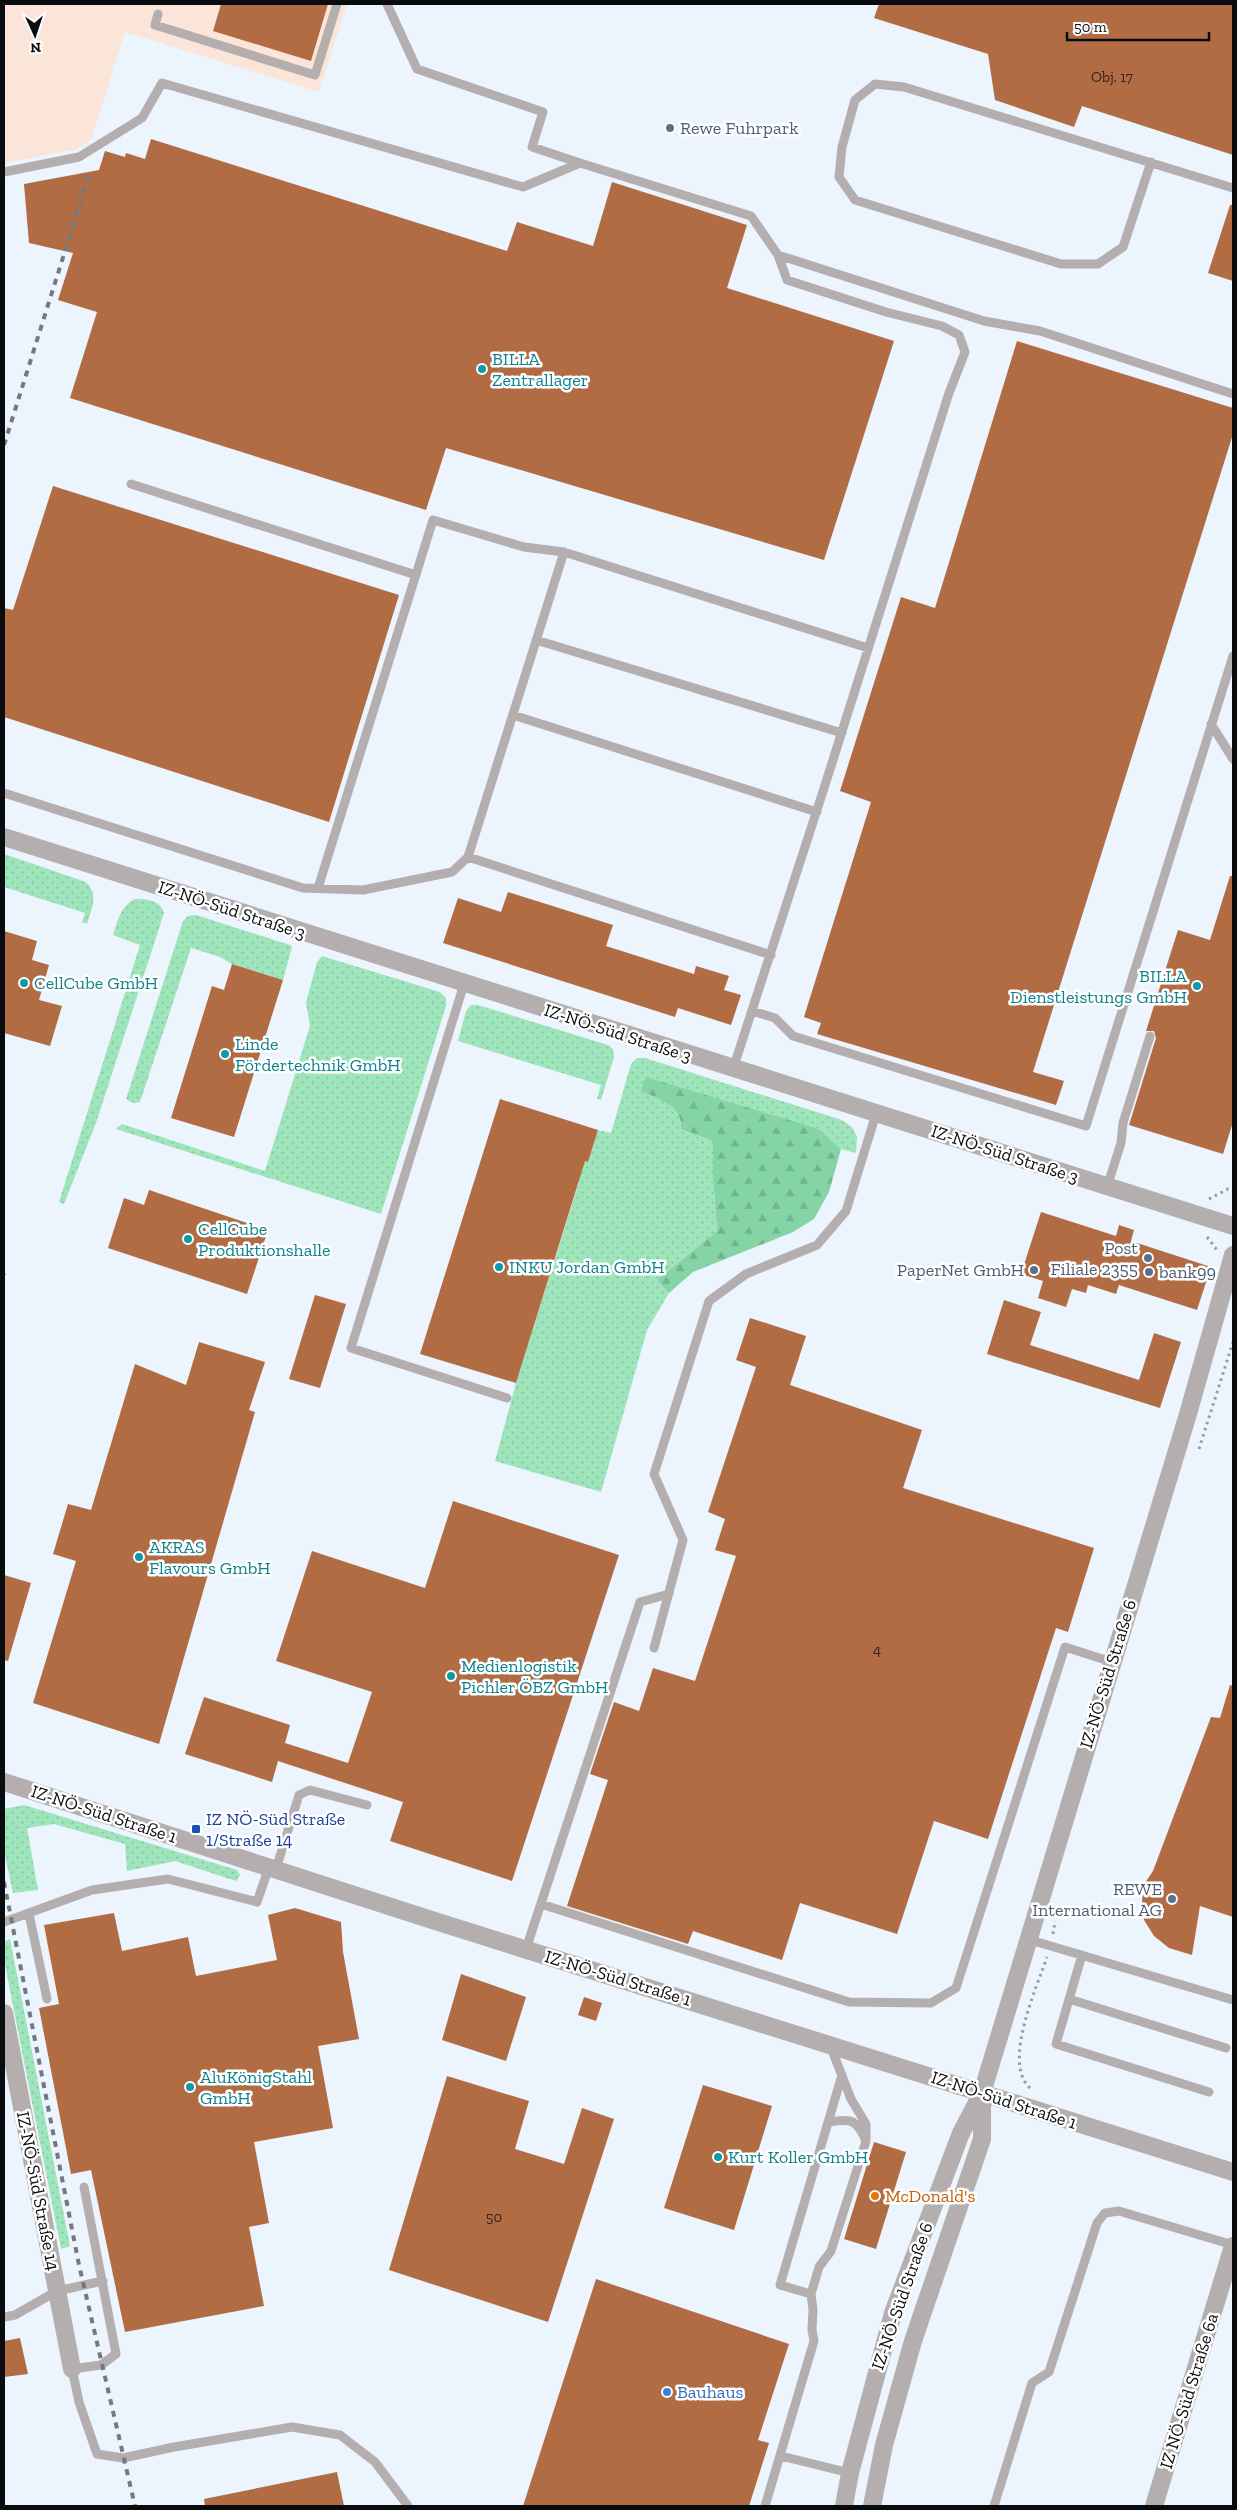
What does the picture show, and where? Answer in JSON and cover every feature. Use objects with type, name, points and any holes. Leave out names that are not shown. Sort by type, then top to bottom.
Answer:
[{"type":"street","name":"IZ-NÖ-Süd Straße 3","points":[[4,837],[733,1070],[1233,1226]]},
{"type":"street","name":"IZ-NÖ-Süd Straße 6","points":[[844,2506],[850,2473],[893,2313],[961,2133],[982,2093],[1027,1939],[1188,1414],[1233,1255]]},
{"type":"street","name":"IZ-NÖ-Süd Straße 1","points":[[4,1782],[1233,2172]]},
{"type":"street","name":"IZ-NÖ-Süd Straße 14","points":[[4,2013],[72,2369]]},
{"type":"street","name":"IZ-NÖ-Süd Straße 6","points":[[872,2506],[884,2445],[913,2341],[982,2139],[982,2093]]},
{"type":"street","name":"IZ NÖ-Süd Straße 6a","points":[[1154,2506],[1233,2246]]},
{"type":"lane","points":[[158,14],[155,25],[315,75],[337,4]]},
{"type":"lane","points":[[387,4],[417,69],[543,112],[532,147],[751,216],[778,255],[787,280],[886,312],[942,326],[959,335],[965,352],[949,393],[842,734],[733,1070]]},
{"type":"lane","points":[[4,172],[79,157],[142,118],[162,83],[522,187],[580,163]]},
{"type":"lane","points":[[1151,162],[1123,247],[1098,264],[1061,264],[855,200],[839,177],[842,147],[855,100],[875,84],[904,87],[1151,162],[1233,188]]},
{"type":"lane","points":[[778,255],[984,321],[1040,331],[1233,394]]},
{"type":"lane","points":[[130,484],[416,575]]},
{"type":"lane","points":[[318,888],[434,520],[524,547],[564,552],[868,648]]},
{"type":"lane","points":[[4,793],[302,888],[363,890],[452,872],[468,857],[564,552]]},
{"type":"lane","points":[[536,640],[842,734]]},
{"type":"lane","points":[[752,1011],[775,1018],[793,1036],[1086,1126],[1233,656]]},
{"type":"lane","points":[[513,715],[817,812]]},
{"type":"lane","points":[[1211,724],[1233,759]]},
{"type":"lane","points":[[468,857],[771,955]]},
{"type":"lane","points":[[464,984],[351,1348],[507,1398]]},
{"type":"lane","points":[[1107,1187],[1121,1143],[1123,1123],[1150,1036]]},
{"type":"lane","points":[[654,1648],[683,1540],[654,1474],[708,1301],[746,1274],[818,1245],[846,1211],[876,1114]]},
{"type":"lane","points":[[526,1949],[640,1602],[668,1594]]},
{"type":"lane","points":[[541,1904],[849,2002],[930,2003],[956,1988],[1065,1647],[1112,1662]]},
{"type":"lane","points":[[4,1922],[92,1890],[168,1879],[257,1902],[273,1868],[299,1795],[310,1790],[367,1805]]},
{"type":"lane","points":[[29,1914],[47,1999]]},
{"type":"lane","points":[[1027,1939],[1233,2000]]},
{"type":"lane","points":[[1082,1955],[1056,2044],[1209,2092]]},
{"type":"lane","points":[[1069,1999],[1226,2048]]},
{"type":"lane","points":[[765,2506],[814,2341],[811,2294],[819,2267],[831,2251],[866,2141],[866,2124],[851,2099],[830,2044]]},
{"type":"lane","points":[[811,2294],[780,2285],[830,2122],[842,2075]]},
{"type":"lane","points":[[830,2122],[852,2121],[860,2127],[866,2141]]},
{"type":"lane","points":[[84,2187],[116,2354],[102,2365],[72,2369],[79,2402],[97,2454],[123,2458],[174,2446],[292,2427],[330,2433],[340,2435],[375,2462],[408,2506]]},
{"type":"lane","points":[[994,2506],[1032,2383],[1049,2372],[1097,2223],[1105,2213],[1119,2211],[1233,2246]]},
{"type":"lane","points":[[4,2317],[15,2315],[57,2291],[103,2281]]},
{"type":"lane","points":[[781,2456],[850,2473]]},
{"type":"shaded area","points":[[4,4],[347,4],[319,92],[125,32],[91,140],[77,149],[4,163]]},
{"type":"green space","points":[[4,854],[86,882],[90,887],[93,897],[87,924],[82,922],[85,913],[4,887]]},
{"type":"green space","points":[[135,899],[156,903],[164,913],[96,1123],[64,1204],[59,1202],[140,945],[113,935],[123,910]]},
{"type":"green space","points":[[196,915],[290,945],[292,947],[283,980],[232,964],[220,957],[191,948],[140,1102],[133,1103],[126,1099],[183,921],[188,916]]},
{"type":"green space","points":[[322,956],[440,992],[446,998],[446,1006],[381,1214],[116,1129],[122,1124],[265,1171],[310,1026],[306,1003],[317,962]]},
{"type":"green space","points":[[471,1005],[478,1005],[608,1045],[613,1049],[614,1057],[601,1100],[597,1099],[601,1085],[458,1041],[466,1011]]},
{"type":"green space","points":[[637,1058],[645,1058],[842,1120],[852,1127],[857,1137],[856,1153],[841,1149],[819,1129],[641,1091],[669,1104],[678,1114],[681,1121],[681,1129],[713,1141],[713,1176],[717,1231],[657,1280],[669,1293],[647,1330],[601,1492],[495,1461],[516,1383],[579,1182],[524,1142],[588,1162],[598,1130],[611,1133],[631,1064]]},
{"type":"green space","points":[[646,1077],[819,1129],[841,1149],[829,1192],[814,1219],[793,1232],[693,1272],[669,1293],[657,1280],[717,1231],[713,1176],[713,1141],[681,1129],[681,1121],[678,1114],[669,1104],[641,1091]]},
{"type":"green space","points":[[24,1805],[237,1870],[240,1875],[236,1881],[175,1861],[127,1871],[125,1844],[54,1824],[27,1828],[38,1890],[13,1893],[4,1851],[4,1809]]},
{"type":"green space","points":[[10,1939],[70,2246],[61,2249],[4,1960],[4,1942]]},
{"type":"building","points":[[221,4],[328,4],[311,61],[213,31]]},
{"type":"building","points":[[879,4],[1233,4],[1233,155],[1082,106],[1074,127],[995,100],[988,54],[874,18]]},
{"type":"building","name":"BILLA Zentrallager","points":[[151,139],[507,251],[517,222],[593,246],[612,182],[747,225],[727,288],[894,341],[824,560],[446,448],[426,510],[70,398],[97,312],[58,300],[73,253],[29,243],[24,184],[99,170],[105,151],[125,157],[126,153],[145,159]]},
{"type":"building","points":[[1230,205],[1233,205],[1233,281],[1208,273]]},
{"type":"building","points":[[1017,341],[1233,408],[1233,434],[1033,1072],[1064,1081],[1056,1105],[817,1034],[821,1023],[804,1017],[871,802],[840,791],[901,597],[935,608]]},
{"type":"building","points":[[53,486],[399,595],[329,822],[4,717],[4,608],[13,610]]},
{"type":"building","name":"BILLA Dienstleistungs GmbH","points":[[1230,876],[1233,876],[1233,1122],[1223,1154],[1129,1125],[1156,1038],[1154,1031],[1146,1031],[1178,930],[1210,940]]},
{"type":"building","points":[[508,892],[613,925],[606,946],[694,974],[696,966],[729,976],[724,990],[741,995],[731,1025],[678,1008],[675,1017],[443,943],[458,898],[501,912]]},
{"type":"building","name":"CellCube GmbH","points":[[4,931],[37,941],[32,960],[49,965],[39,1000],[62,1006],[50,1046],[4,1033]]},
{"type":"building","name":"Linde Fördertechnik GmbH","points":[[232,964],[283,980],[234,1137],[171,1118],[212,986],[224,990]]},
{"type":"building","name":"INKU Jordan GmbH","points":[[500,1099],[598,1130],[588,1162],[585,1161],[516,1383],[420,1354]]},
{"type":"building","name":"CellCube Produktionshalle","points":[[149,1190],[268,1230],[247,1294],[108,1248],[124,1198],[144,1205]]},
{"type":"building","points":[[1041,1212],[1116,1236],[1119,1225],[1134,1230],[1131,1241],[1211,1267],[1197,1310],[1119,1285],[1116,1294],[1088,1285],[1086,1293],[1072,1289],[1066,1307],[1038,1298],[1043,1281],[1021,1274]]},
{"type":"building","points":[[315,1295],[346,1304],[320,1388],[289,1379]]},
{"type":"building","points":[[1004,1300],[1041,1312],[1030,1345],[1139,1380],[1154,1333],[1181,1342],[1160,1408],[987,1354]]},
{"type":"building","points":[[750,1318],[806,1336],[790,1385],[922,1430],[903,1488],[1094,1548],[1068,1632],[1056,1628],[988,1839],[934,1821],[897,1934],[800,1903],[782,1960],[693,1931],[688,1944],[567,1906],[608,1780],[590,1774],[614,1702],[639,1711],[653,1668],[695,1681],[736,1556],[715,1550],[725,1519],[708,1512],[756,1367],[736,1360]]},
{"type":"building","name":"AKRAS Flavours GmbH","points":[[199,1342],[265,1362],[249,1410],[255,1412],[159,1744],[33,1703],[76,1561],[53,1554],[68,1504],[91,1510],[135,1364],[186,1385]]},
{"type":"building","name":"Medienlogistik Pichler ÖBZ GmbH","points":[[453,1501],[619,1555],[512,1881],[390,1841],[403,1802],[278,1761],[272,1782],[185,1754],[204,1697],[290,1725],[285,1743],[348,1763],[372,1692],[276,1661],[312,1551],[425,1588]]},
{"type":"building","points":[[4,1575],[31,1583],[8,1661],[4,1660]]},
{"type":"building","points":[[1230,1685],[1233,1686],[1233,1917],[1200,1906],[1192,1955],[1169,1948],[1154,1936],[1144,1920],[1142,1900],[1145,1883],[1153,1871],[1211,1717],[1220,1718]]},
{"type":"building","name":"AluKönigStahl GmbH","points":[[295,1908],[341,1922],[343,1952],[359,2039],[318,2046],[333,2128],[254,2142],[269,2223],[249,2227],[264,2306],[125,2332],[91,2170],[71,2174],[39,2008],[59,2004],[44,1925],[114,1913],[122,1951],[188,1937],[196,1976],[277,1960],[268,1915]]},
{"type":"building","points":[[461,1974],[526,1997],[506,2061],[442,2040]]},
{"type":"building","points":[[584,1997],[602,2003],[596,2021],[578,2015]]},
{"type":"building","points":[[447,2076],[529,2101],[515,2149],[564,2164],[582,2108],[614,2119],[548,2322],[389,2270]]},
{"type":"building","name":"Kurt Koller GmbH","points":[[703,2085],[772,2106],[734,2230],[664,2208]]},
{"type":"building","name":"McDonald's","points":[[874,2142],[906,2152],[876,2249],[844,2239]]},
{"type":"building","name":"Bauhaus","points":[[596,2279],[789,2344],[758,2440],[769,2443],[749,2506],[523,2506]]},
{"type":"building","points":[[20,2338],[28,2374],[4,2377],[4,2341]]},
{"type":"building","points":[[337,2472],[344,2506],[205,2506],[204,2499]]},
{"type":"railway","points":[[4,445],[88,178]]},
{"type":"railway","points":[[4,1882],[79,2265],[135,2506]]},
{"type":"place","name":"Rewe Fuhrpark","points":[[670,128]]},
{"type":"place","name":"BILLA Zentrallager","points":[[482,369]]},
{"type":"place","name":"CellCube GmbH","points":[[24,983]]},
{"type":"place","name":"BILLA Dienstleistungs GmbH","points":[[1197,986]]},
{"type":"place","name":"Linde Fördertechnik GmbH","points":[[225,1054]]},
{"type":"place","name":"CellCube Produktionshalle","points":[[188,1239]]},
{"type":"place","name":"Post Filiale 2355","points":[[1148,1258]]},
{"type":"place","name":"INKU Jordan GmbH","points":[[499,1267]]},
{"type":"place","name":"PaperNet GmbH","points":[[1034,1270]]},
{"type":"place","name":"bank99","points":[[1149,1272]]},
{"type":"place","name":"AKRAS Flavours GmbH","points":[[139,1557]]},
{"type":"place","name":"Medienlogistik Pichler ÖBZ GmbH","points":[[451,1676]]},
{"type":"place","name":"IZ NÖ-Süd Straße 1/Straße 14","points":[[196,1829]]},
{"type":"place","name":"REWE International AG","points":[[1172,1899]]},
{"type":"place","name":"AluKönigStahl GmbH","points":[[190,2087]]},
{"type":"place","name":"Kurt Koller GmbH","points":[[718,2157]]},
{"type":"place","name":"McDonald's","points":[[875,2196]]},
{"type":"place","name":"Bauhaus","points":[[667,2392]]}]
